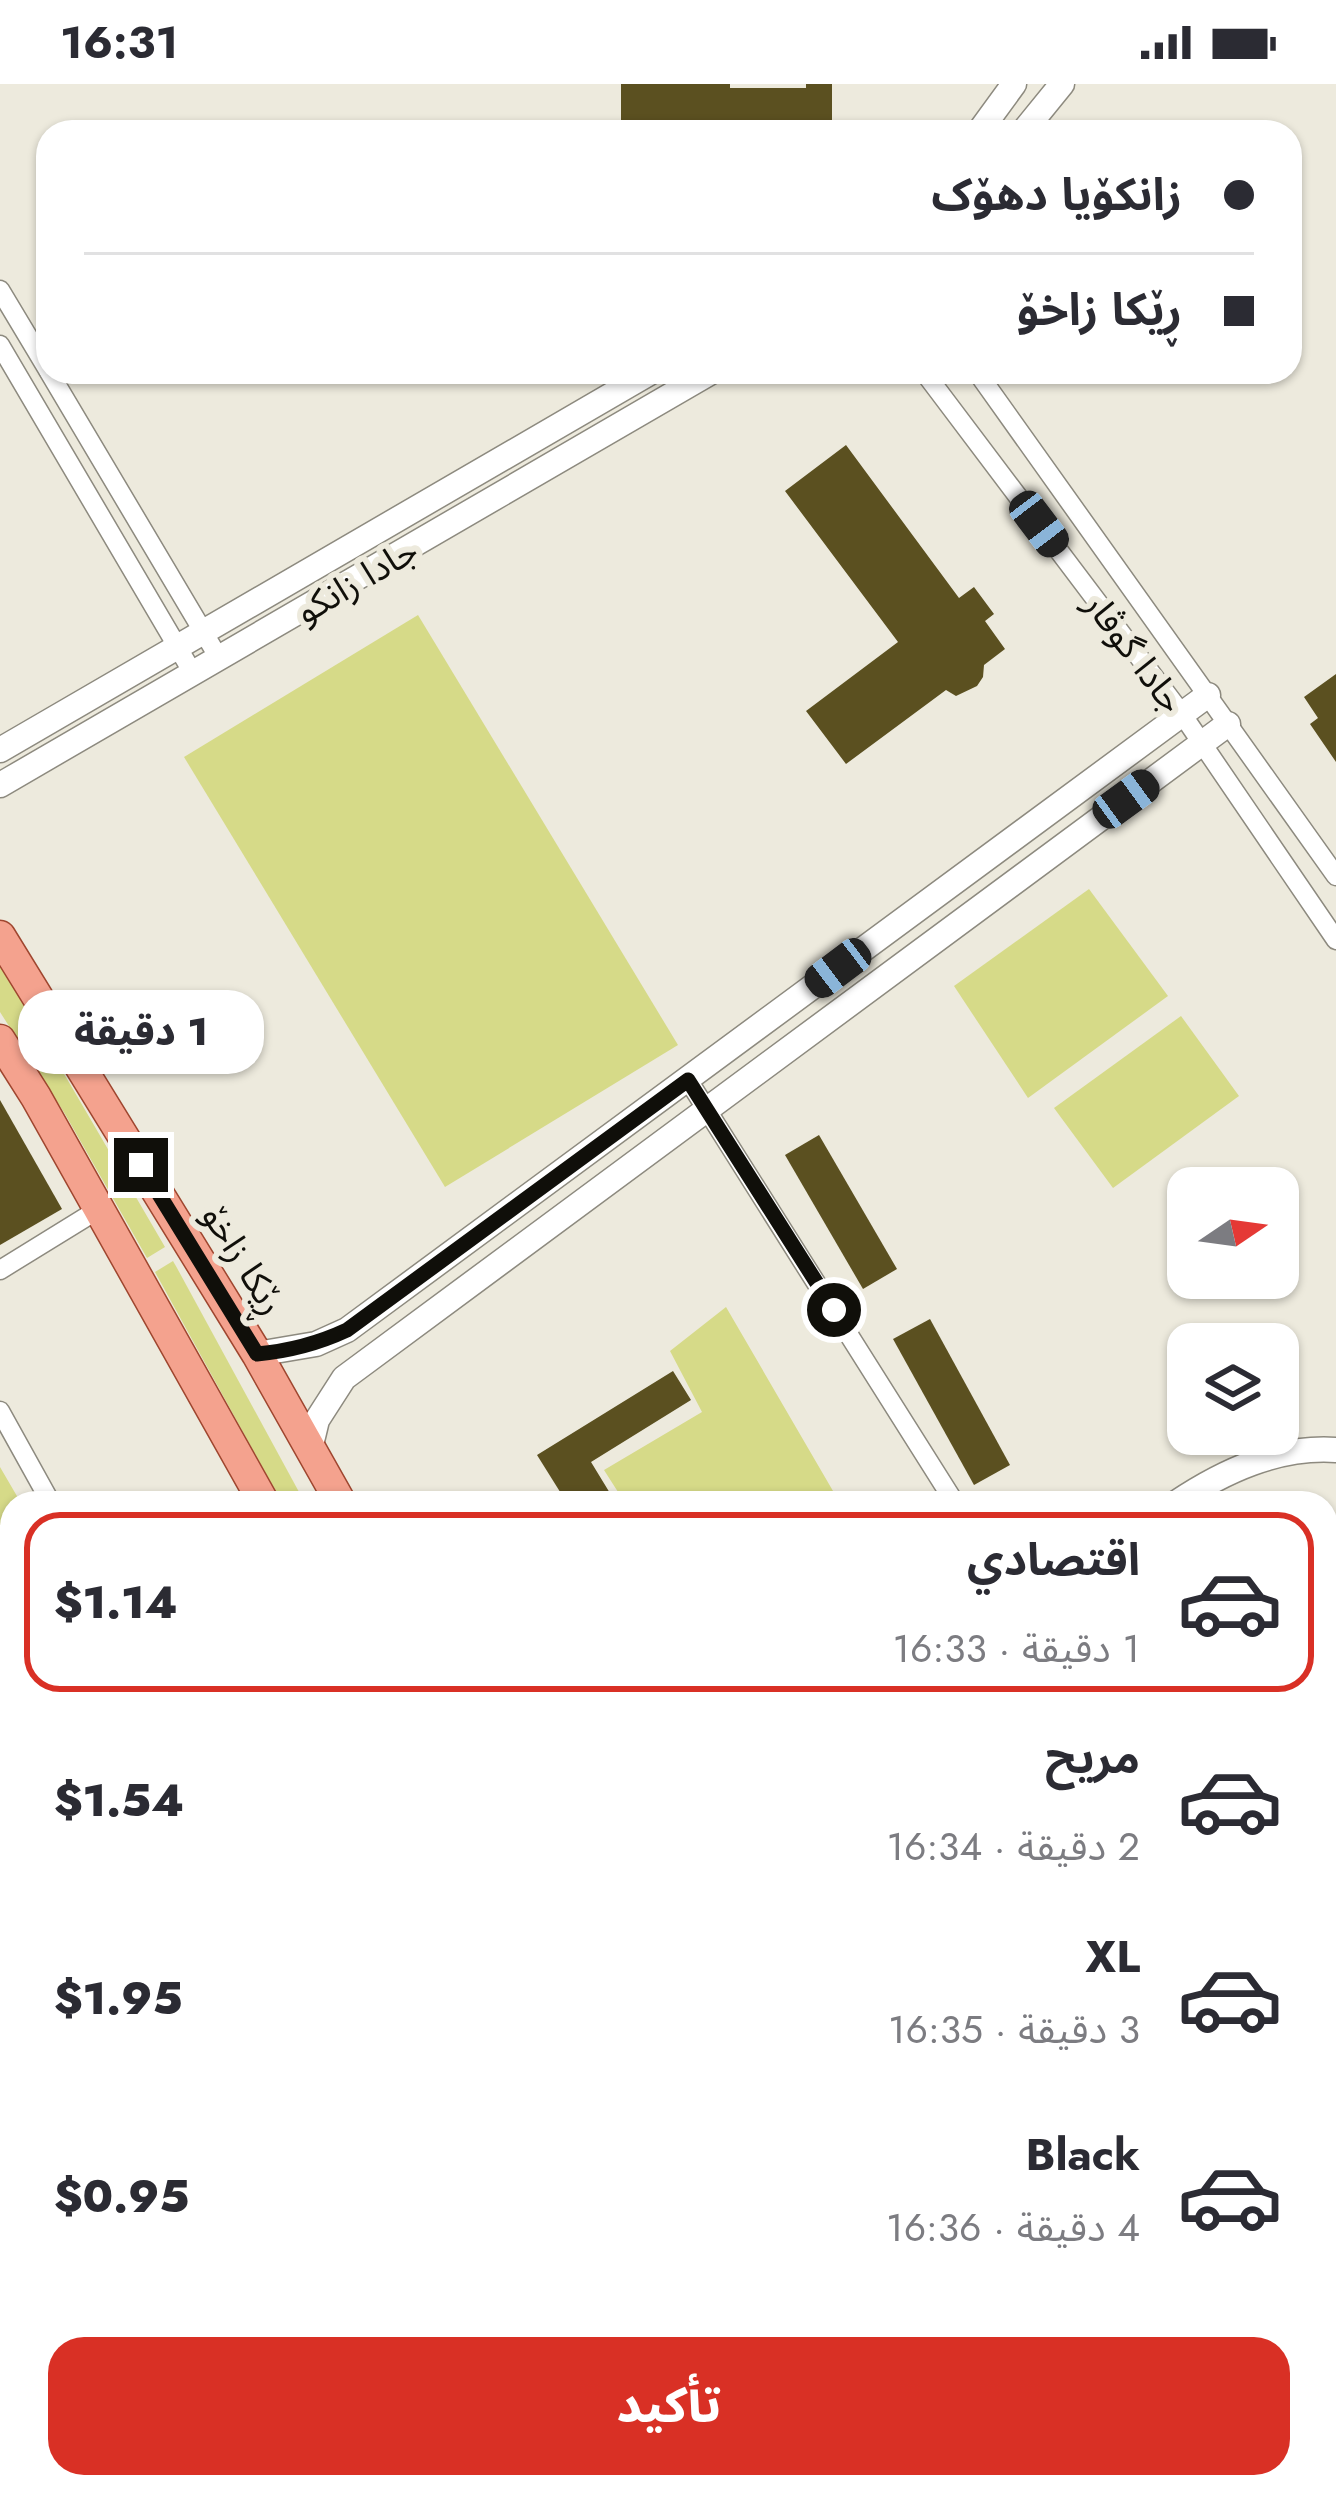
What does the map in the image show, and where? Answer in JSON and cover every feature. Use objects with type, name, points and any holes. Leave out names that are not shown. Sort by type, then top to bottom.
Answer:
[{"type":"main road","name":"ڕێکا زاخۆ","points":[[0,936],[257,1354],[335,1491]]},
{"type":"main road","points":[[0,1040],[256,1491]]},
{"type":"street","points":[[988,120],[1014,84]]},
{"type":"street","points":[[1033,120],[1062,84]]},
{"type":"street","points":[[0,290],[36,350]]},
{"type":"street","points":[[0,345],[194,675]]},
{"type":"street","points":[[57,384],[220,660]]},
{"type":"street","name":"جادا زانکو","points":[[0,749],[630,384]]},
{"type":"street","name":"جادا زانکو","points":[[0,785],[691,384]]},
{"type":"street","name":"جادا گوڤار","points":[[933,384],[1182,714],[1336,940]]},
{"type":"street","name":"جادا گوڤار","points":[[985,384],[1336,876]]},
{"type":"street","points":[[257,1354],[316,1344],[347,1330],[1208,695]]},
{"type":"street","points":[[311,1445],[328,1398],[344,1378],[1228,724]]},
{"type":"street","points":[[688,1080],[947,1491]]},
{"type":"street","points":[[0,1270],[99,1209]]},
{"type":"street","points":[[347,1330],[370,1358]]},
{"type":"street","points":[[0,1412],[44,1491]]},
{"type":"street","points":[[1196,1491],[1257,1461],[1300,1450],[1336,1450]]},
{"type":"green space","points":[[418,615],[678,1045],[445,1187],[184,757]]},
{"type":"green space","points":[[1089,889],[1168,996],[1028,1098],[954,986]]},
{"type":"green space","points":[[0,964],[165,1247],[147,1258],[0,1012]]},
{"type":"green space","points":[[1181,1016],[1239,1096],[1113,1188],[1054,1108]]},
{"type":"green space","points":[[173,1261],[298,1491],[275,1491],[155,1272]]},
{"type":"green space","points":[[726,1307],[833,1491],[617,1491],[604,1470],[702,1412],[670,1351]]},
{"type":"green space","points":[[0,1467],[14,1491],[0,1491]]},
{"type":"building","points":[[621,84],[806,88],[806,84],[832,84],[832,120],[621,120]]},
{"type":"building","points":[[846,445],[959,598],[974,587],[994,614],[985,621],[1005,649],[984,665],[977,686],[956,696],[946,690],[846,764],[806,711],[898,642],[785,491]]},
{"type":"building","points":[[1336,674],[1336,762],[1310,724],[1318,718],[1304,697]]},
{"type":"building","points":[[0,1100],[62,1209],[0,1245]]},
{"type":"building","points":[[819,1135],[897,1269],[863,1289],[785,1155]]},
{"type":"building","points":[[930,1319],[1010,1465],[974,1485],[893,1339]]},
{"type":"building","points":[[673,1371],[691,1400],[591,1462],[609,1491],[560,1491],[537,1455]]},
{"type":"route","points":[[141,1165],[257,1354],[287,1351],[347,1330],[688,1080],[834,1310]]}]
